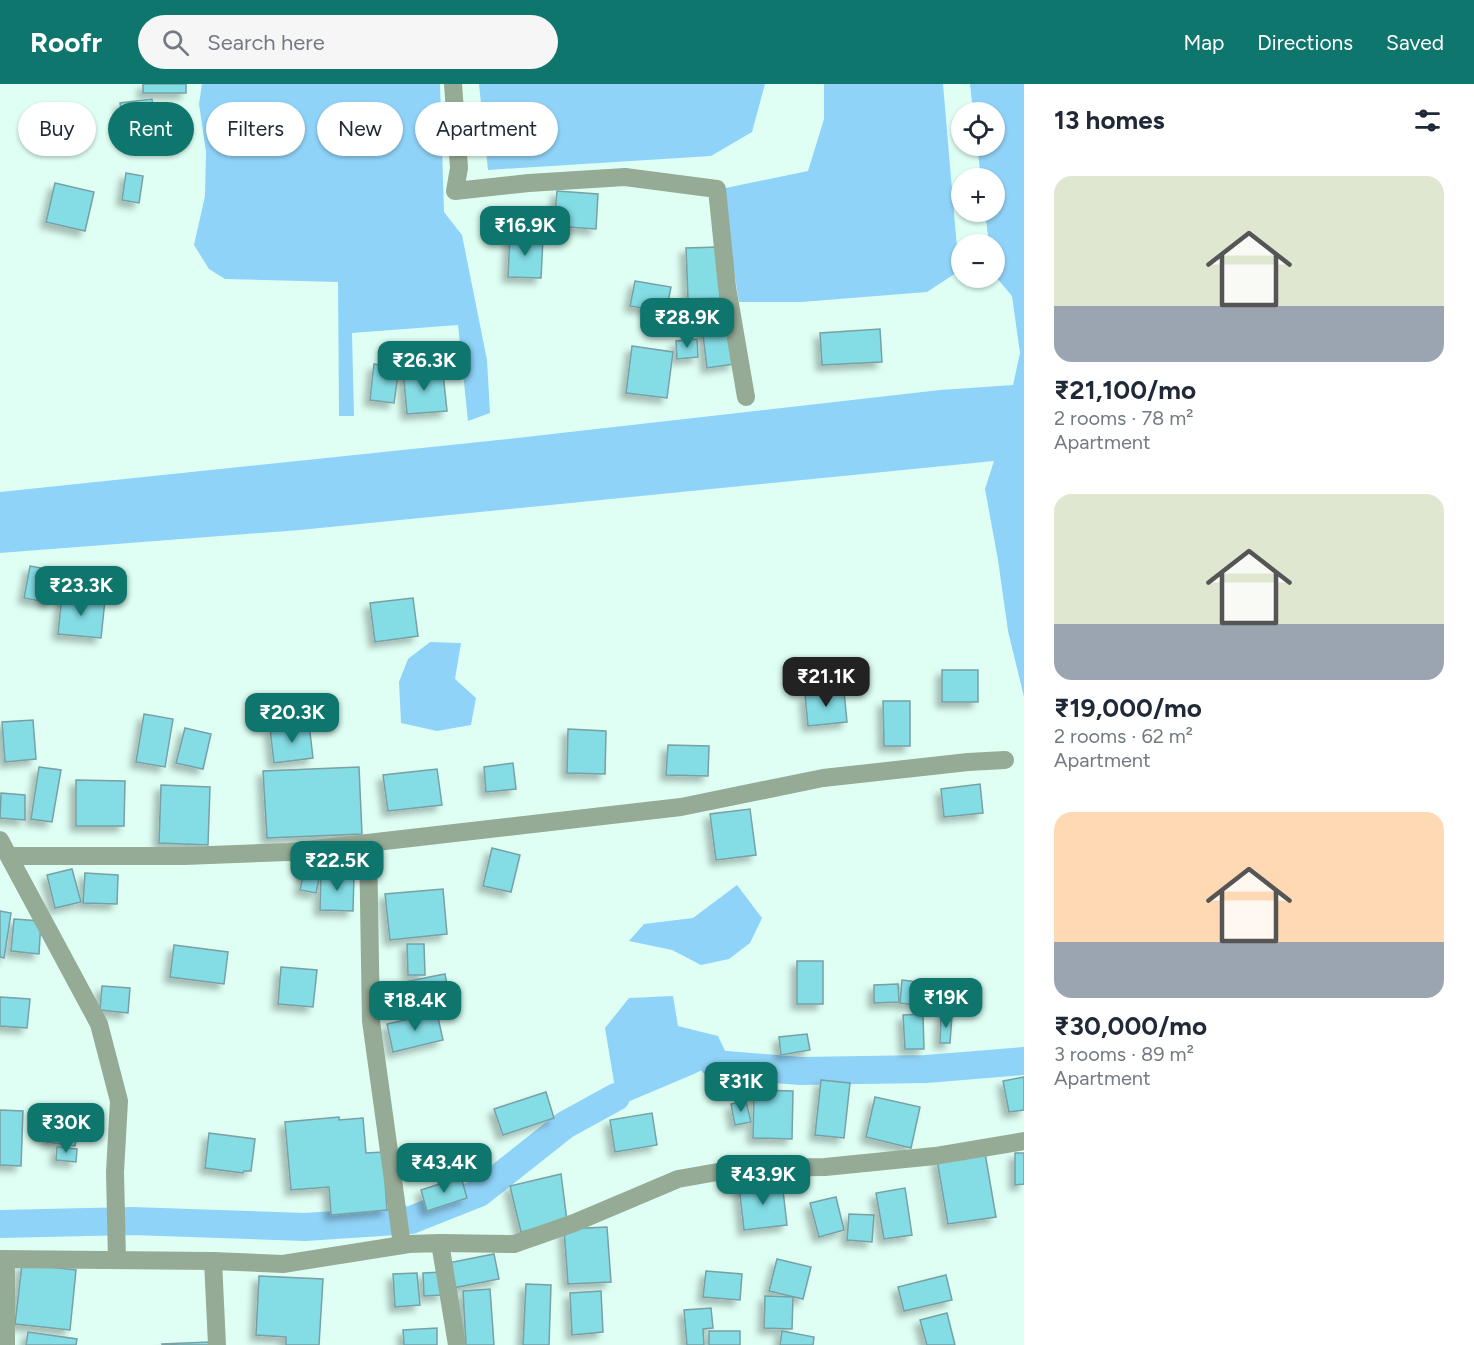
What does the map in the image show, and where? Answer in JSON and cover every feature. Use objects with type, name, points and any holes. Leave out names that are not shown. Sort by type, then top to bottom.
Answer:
[{"type":"street","points":[[453,84],[459,168],[455,191],[529,183],[625,177],[717,189],[727,287],[746,397]]},
{"type":"street","points":[[10,856],[184,856],[289,852],[681,807],[823,778],[1005,760]]},
{"type":"street","points":[[0,840],[99,1024],[119,1101],[115,1172],[117,1260]]},
{"type":"street","points":[[368,843],[371,1021],[400,1228]]},
{"type":"street","points":[[6,1345],[3,1259],[283,1264],[400,1228],[440,1243],[514,1244],[574,1223],[678,1179],[740,1168],[825,1167],[935,1156],[1024,1141]]},
{"type":"street","points":[[440,1243],[457,1345]]},
{"type":"street","points":[[213,1261],[217,1345]]},
{"type":"water","points":[[202,84],[440,84],[441,102],[415,102],[415,156],[442,156],[444,212],[462,235],[487,360],[490,413],[468,421],[458,325],[352,333],[354,416],[339,416],[338,282],[225,279],[209,269],[194,245],[205,196],[206,152],[199,104]]},
{"type":"water","points":[[479,84],[765,84],[752,132],[711,156],[488,170],[487,156],[558,156],[558,102],[481,102]]},
{"type":"water","points":[[824,84],[943,84],[951,178],[951,222],[955,222],[956,234],[951,234],[951,276],[927,292],[801,302],[739,302],[721,189],[808,171],[824,119]]},
{"type":"water","points":[[970,84],[1024,84],[1024,697],[1008,631],[985,489],[994,461],[300,530],[0,553],[0,492],[508,439],[940,390],[1013,385],[1020,353],[1012,296],[1005,288],[1005,234],[988,234],[986,222],[1005,222],[1005,168],[980,168],[978,156],[1005,156],[1005,102],[972,102]]},
{"type":"water","points":[[430,642],[461,643],[455,679],[476,698],[471,725],[437,731],[401,723],[399,682],[408,659]]},
{"type":"water","points":[[737,885],[762,918],[750,943],[729,959],[701,965],[672,950],[629,941],[644,924],[693,918]]},
{"type":"water","points":[[673,996],[678,1026],[718,1036],[728,1057],[618,1106],[605,1028],[629,998]]},
{"type":"building","points":[[143,84],[186,84],[186,93],[143,93]]},
{"type":"building","points":[[152,99],[152,102],[128,102]]},
{"type":"building","points":[[126,173],[143,176],[139,203],[122,200]]},
{"type":"building","points":[[55,183],[94,192],[85,231],[46,222]]},
{"type":"building","points":[[557,191],[598,194],[596,229],[554,226]]},
{"type":"building","points":[[510,235],[543,238],[541,278],[508,277]]},
{"type":"building","points":[[718,247],[720,298],[688,299],[686,248]]},
{"type":"building","points":[[635,281],[671,287],[666,312],[630,306]]},
{"type":"building","points":[[729,323],[734,364],[707,368],[702,327]]},
{"type":"building","points":[[880,329],[882,362],[822,365],[820,333]]},
{"type":"building","points":[[697,339],[698,357],[677,359],[676,341]]},
{"type":"building","points":[[632,346],[673,352],[667,398],[626,393]]},
{"type":"building","points":[[374,364],[399,368],[394,403],[370,400]]},
{"type":"building","points":[[421,368],[422,374],[443,373],[447,411],[407,414],[403,370]]},
{"type":"building","points":[[30,566],[57,571],[51,603],[24,598]]},
{"type":"building","points":[[62,595],[105,600],[101,638],[58,634]]},
{"type":"building","points":[[413,598],[418,636],[375,642],[370,603]]},
{"type":"building","points":[[942,670],[978,670],[978,702],[942,702]]},
{"type":"building","points":[[844,691],[847,722],[808,726],[805,695]]},
{"type":"building","points":[[883,701],[910,701],[910,746],[884,746]]},
{"type":"building","points":[[144,714],[173,719],[165,767],[136,762]]},
{"type":"building","points":[[33,720],[36,759],[5,762],[2,722]]},
{"type":"building","points":[[309,724],[313,758],[274,763],[270,729]]},
{"type":"building","points":[[185,728],[211,734],[203,769],[176,763]]},
{"type":"building","points":[[568,729],[606,731],[605,774],[567,773]]},
{"type":"building","points":[[668,745],[709,746],[708,776],[666,775]]},
{"type":"building","points":[[513,763],[516,789],[486,792],[484,767]]},
{"type":"building","points":[[39,767],[61,770],[52,822],[31,819]]},
{"type":"building","points":[[359,767],[362,834],[267,838],[263,771]]},
{"type":"building","points":[[437,769],[442,805],[388,811],[383,775]]},
{"type":"building","points":[[76,780],[125,781],[124,826],[76,826]]},
{"type":"building","points":[[980,784],[983,813],[944,817],[941,789]]},
{"type":"building","points":[[161,785],[210,787],[208,845],[159,843]]},
{"type":"building","points":[[1,793],[25,795],[25,820],[0,818]]},
{"type":"building","points":[[750,809],[756,855],[716,860],[710,814]]},
{"type":"building","points":[[492,848],[520,855],[511,892],[483,886]]},
{"type":"building","points":[[305,866],[321,869],[316,893],[300,890]]},
{"type":"building","points":[[72,869],[81,902],[55,908],[47,875]]},
{"type":"building","points":[[85,873],[118,875],[117,904],[83,903]]},
{"type":"building","points":[[321,874],[354,875],[353,911],[320,910]]},
{"type":"building","points":[[443,889],[447,934],[390,940],[385,894]]},
{"type":"building","points":[[0,911],[11,913],[4,958],[0,957]]},
{"type":"building","points":[[14,919],[41,921],[39,954],[11,951]]},
{"type":"building","points":[[407,944],[424,944],[425,975],[408,975]]},
{"type":"building","points":[[174,945],[228,952],[224,984],[170,977]]},
{"type":"building","points":[[797,961],[823,961],[823,1004],[797,1004]]},
{"type":"building","points":[[281,967],[317,970],[313,1007],[278,1004]]},
{"type":"building","points":[[445,974],[451,1005],[406,1014],[399,983]]},
{"type":"building","points":[[902,980],[918,982],[916,1005],[900,1003]]},
{"type":"building","points":[[898,984],[899,1002],[874,1003],[874,985]]},
{"type":"building","points":[[102,986],[130,988],[128,1013],[100,1010]]},
{"type":"building","points":[[0,997],[30,999],[27,1028],[0,1026]]},
{"type":"building","points":[[437,1013],[443,1040],[393,1052],[387,1024]]},
{"type":"building","points":[[923,1014],[924,1049],[905,1049],[903,1015]]},
{"type":"building","points":[[941,1014],[952,1015],[950,1043],[940,1043]]},
{"type":"building","points":[[807,1034],[810,1050],[781,1055],[779,1037]]},
{"type":"building","points":[[1024,1077],[1024,1110],[1009,1112],[1003,1081]]},
{"type":"building","points":[[821,1080],[850,1083],[844,1138],[815,1135]]},
{"type":"building","points":[[754,1090],[793,1091],[792,1139],[753,1138]]},
{"type":"building","points":[[546,1092],[554,1118],[503,1135],[494,1109]]},
{"type":"building","points":[[875,1097],[920,1107],[911,1148],[866,1137]]},
{"type":"building","points":[[746,1101],[751,1122],[735,1125],[731,1104]]},
{"type":"building","points":[[0,1110],[23,1111],[21,1166],[0,1165]]},
{"type":"building","points":[[652,1113],[657,1145],[615,1152],[610,1120]]},
{"type":"building","points":[[339,1117],[339,1120],[363,1118],[366,1153],[383,1152],[387,1210],[331,1215],[329,1187],[291,1190],[285,1122]]},
{"type":"building","points":[[49,1124],[78,1128],[75,1146],[47,1142]]},
{"type":"building","points":[[209,1133],[255,1139],[251,1171],[243,1173],[205,1168]]},
{"type":"building","points":[[57,1147],[77,1149],[76,1162],[56,1160]]},
{"type":"building","points":[[985,1153],[996,1217],[948,1224],[937,1160]]},
{"type":"building","points":[[1015,1153],[1024,1153],[1024,1184],[1015,1185]]},
{"type":"building","points":[[561,1174],[567,1221],[521,1232],[510,1186]]},
{"type":"building","points":[[461,1177],[467,1198],[427,1211],[421,1190]]},
{"type":"building","points":[[782,1182],[787,1225],[744,1230],[739,1186]]},
{"type":"building","points":[[905,1188],[912,1235],[884,1239],[876,1193]]},
{"type":"building","points":[[836,1197],[844,1230],[819,1237],[810,1203]]},
{"type":"building","points":[[849,1214],[874,1215],[872,1242],[847,1240]]},
{"type":"building","points":[[607,1227],[611,1282],[568,1284],[564,1229]]},
{"type":"building","points":[[494,1254],[499,1279],[453,1288],[448,1263]]},
{"type":"building","points":[[777,1259],[811,1267],[803,1299],[769,1291]]},
{"type":"building","points":[[22,1264],[76,1270],[70,1330],[15,1324]]},
{"type":"building","points":[[706,1271],[742,1274],[740,1300],[703,1297]]},
{"type":"building","points":[[442,1272],[443,1295],[424,1296],[423,1273]]},
{"type":"building","points":[[417,1273],[420,1305],[395,1307],[393,1274]]},
{"type":"building","points":[[946,1275],[952,1300],[904,1311],[898,1287]]},
{"type":"building","points":[[259,1276],[323,1279],[319,1345],[286,1345],[286,1337],[256,1335]]},
{"type":"building","points":[[526,1284],[551,1285],[549,1345],[523,1345]]},
{"type":"building","points":[[490,1289],[494,1345],[466,1345],[463,1291]]},
{"type":"building","points":[[601,1291],[603,1332],[572,1335],[570,1293]]},
{"type":"building","points":[[765,1296],[793,1297],[792,1329],[764,1328]]},
{"type":"building","points":[[711,1308],[713,1328],[703,1329],[704,1345],[687,1345],[684,1310]]},
{"type":"building","points":[[947,1313],[955,1345],[927,1345],[920,1320]]},
{"type":"building","points":[[437,1328],[437,1345],[404,1345],[403,1330]]},
{"type":"building","points":[[709,1331],[740,1331],[740,1345],[709,1345]]},
{"type":"building","points":[[782,1331],[814,1337],[813,1345],[780,1345]]},
{"type":"building","points":[[28,1332],[77,1339],[76,1345],[26,1345]]},
{"type":"building","points":[[210,1342],[210,1345],[162,1345],[162,1344]]},
{"type":"waterway","points":[[714,1064],[800,1071],[926,1069],[1024,1061]]},
{"type":"waterway","points":[[0,1224],[132,1221],[305,1227],[411,1220],[479,1193],[565,1125],[616,1097]]}]
